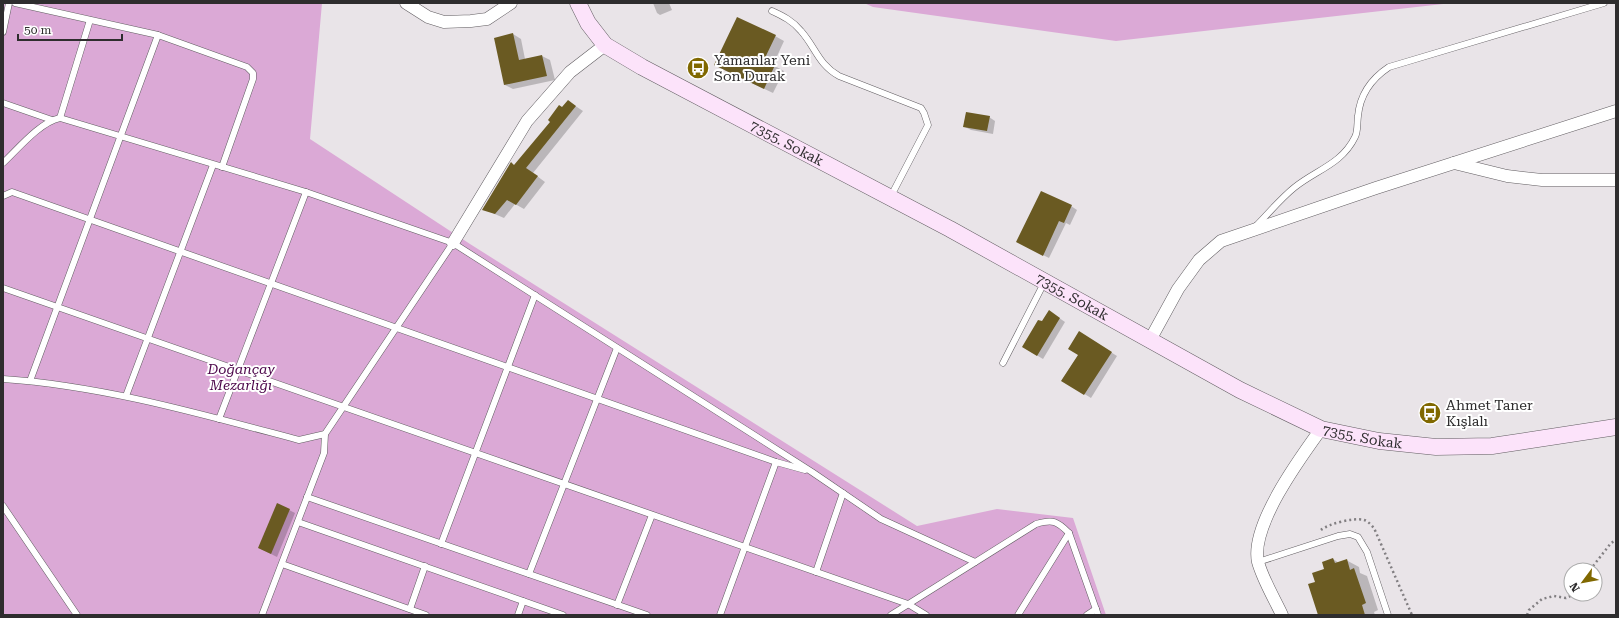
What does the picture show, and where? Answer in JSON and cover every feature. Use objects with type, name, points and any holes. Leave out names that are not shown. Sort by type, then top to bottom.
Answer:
[{"type":"street","points":[[406,3],[428,17],[444,22],[487,19],[511,3]]},
{"type":"street","name":"7355. Sokak","points":[[578,3],[588,23],[605,45],[1045,282],[1240,390],[1320,429],[1379,442],[1436,447],[1492,446],[1616,427]]},
{"type":"street","points":[[452,242],[528,121],[570,72],[605,45]]},
{"type":"street","points":[[1150,340],[1178,289],[1199,260],[1221,241],[1454,163],[1616,111]]},
{"type":"street","points":[[1454,163],[1507,176],[1542,180],[1616,180]]},
{"type":"street","points":[[1282,615],[1258,562],[1258,546],[1271,508],[1287,477],[1320,429]]},
{"type":"lane","points":[[3,32],[10,3]]},
{"type":"lane","points":[[15,3],[158,35],[247,67],[253,73],[253,79],[222,167]]},
{"type":"lane","points":[[1254,229],[1295,187],[1327,168],[1345,153],[1356,136],[1358,114],[1366,91],[1375,76],[1389,67],[1604,3]]},
{"type":"lane","points":[[772,11],[790,20],[801,31],[820,61],[829,70],[839,76],[921,108],[928,125],[890,198]]},
{"type":"lane","points":[[60,118],[90,20]]},
{"type":"lane","points":[[30,381],[158,35]]},
{"type":"lane","points":[[3,103],[52,120]]},
{"type":"lane","points":[[3,163],[52,120],[60,118],[306,192],[452,242],[812,472],[881,520],[975,562]]},
{"type":"lane","points":[[126,396],[213,164]]},
{"type":"lane","points":[[3,196],[12,192],[776,462],[812,472]]},
{"type":"lane","points":[[219,419],[306,192]]},
{"type":"lane","points":[[262,615],[324,453],[325,434],[452,242]]},
{"type":"lane","points":[[1002,363],[1045,282]]},
{"type":"lane","points":[[3,288],[908,604],[926,615]]},
{"type":"lane","points":[[441,544],[535,295]]},
{"type":"lane","points":[[529,574],[617,348]]},
{"type":"lane","points":[[3,379],[30,381],[126,396],[299,440],[325,434]]},
{"type":"lane","points":[[720,615],[776,462]]},
{"type":"lane","points":[[816,572],[843,493]]},
{"type":"lane","points":[[307,497],[647,615]]},
{"type":"lane","points":[[3,506],[77,615]]},
{"type":"lane","points":[[617,605],[652,515]]},
{"type":"lane","points":[[891,615],[1036,524],[1047,520],[1059,523],[1069,533],[1097,612],[1087,615]]},
{"type":"lane","points":[[298,522],[562,615]]},
{"type":"lane","points":[[1018,615],[1069,533]]},
{"type":"lane","points":[[1258,562],[1338,536],[1350,534],[1358,537],[1367,552],[1388,615]]},
{"type":"lane","points":[[282,564],[426,615]]},
{"type":"lane","points":[[410,609],[425,566]]},
{"type":"lane","points":[[518,615],[523,601]]},
{"type":"path","points":[[1596,562],[1611,543],[1616,540]]},
{"type":"path","points":[[1527,615],[1529,610],[1542,599],[1554,596],[1563,598]]},
{"type":"green space","name":"Doğançay Mezarlığı","points":[[3,3],[322,3],[310,139],[470,244],[917,526],[997,509],[1073,518],[1106,615],[3,615]]},
{"type":"green space","points":[[864,3],[1452,3],[1116,41],[873,7]]},
{"type":"building","points":[[737,17],[776,35],[764,60],[775,65],[764,89],[714,65]]},
{"type":"building","points":[[513,33],[519,60],[542,55],[547,76],[504,85],[494,38]]},
{"type":"building","points":[[568,100],[576,106],[526,168],[538,176],[516,205],[507,200],[495,214],[482,210],[511,162],[514,165],[550,122],[548,120],[559,105],[562,107]]},
{"type":"building","points":[[966,112],[990,116],[987,131],[963,127]]},
{"type":"building","points":[[1041,191],[1072,205],[1064,223],[1059,221],[1043,256],[1016,242]]},
{"type":"building","points":[[1049,310],[1060,318],[1037,356],[1022,347],[1038,320],[1042,321]]},
{"type":"building","points":[[1079,331],[1112,352],[1084,395],[1061,381],[1078,355],[1068,349]]},
{"type":"building","points":[[277,503],[290,509],[271,554],[258,548]]},
{"type":"building","points":[[1333,558],[1335,563],[1347,559],[1350,570],[1354,568],[1366,603],[1362,605],[1365,615],[1318,615],[1308,584],[1315,582],[1312,573],[1324,569],[1322,562]]},
{"type":"place","name":"Yamanlar Yeni Son Durak","points":[[698,68]]},
{"type":"place","name":"Ahmet Taner Kışlalı","points":[[1430,413]]}]
